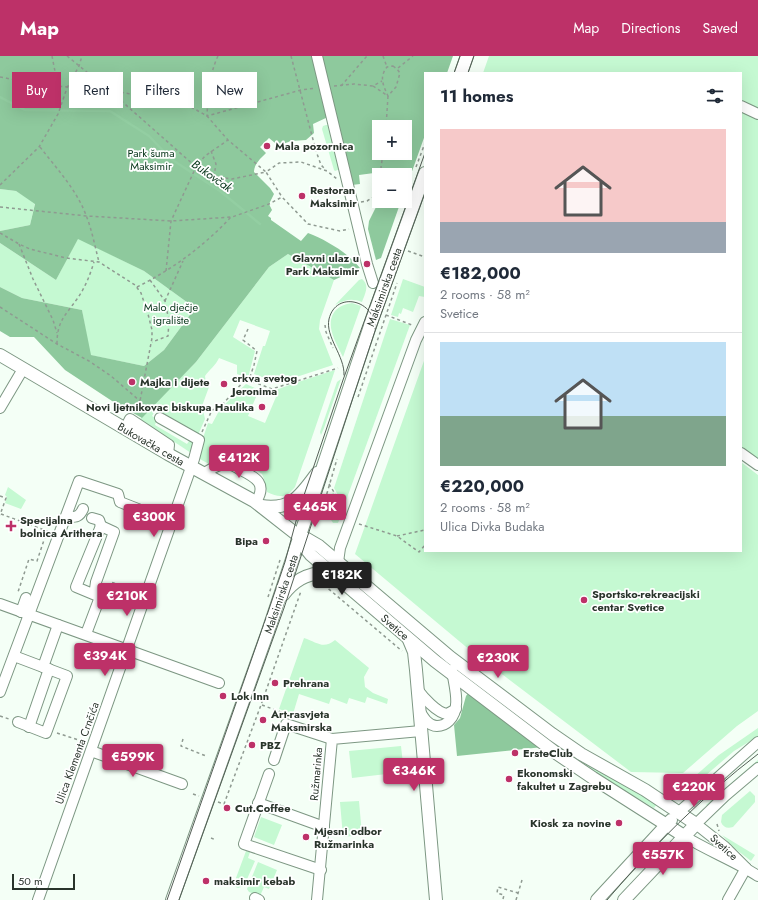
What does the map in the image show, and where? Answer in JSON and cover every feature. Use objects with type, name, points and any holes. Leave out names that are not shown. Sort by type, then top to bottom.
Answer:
[{"type":"main road","points":[[461,72],[467,56]]},
{"type":"main road","name":"Maksimirska cesta","points":[[172,900],[273,599],[300,537],[373,317],[424,176]]},
{"type":"main road","name":"Bukovačka cesta","points":[[0,355],[23,369],[127,424],[168,454],[259,504],[300,537]]},
{"type":"main road","points":[[259,504],[278,507],[284,506],[295,500],[315,476],[325,461]]},
{"type":"main road","name":"Svetice","points":[[300,537],[314,543],[450,657],[567,746],[645,790],[696,824]]},
{"type":"main road","name":"Svetice","points":[[300,537],[302,544],[308,551],[409,639],[453,675],[556,753],[684,836]]},
{"type":"main road","points":[[273,599],[299,579],[309,575],[324,574],[338,577]]},
{"type":"main road","points":[[409,639],[414,652],[436,900]]},
{"type":"main road","points":[[417,685],[423,670],[435,660],[450,657]]},
{"type":"main road","points":[[597,900],[679,812]]},
{"type":"main road","points":[[624,900],[696,824]]},
{"type":"street","points":[[317,56],[367,264],[374,283]]},
{"type":"street","points":[[742,106],[758,114]]},
{"type":"street","points":[[338,562],[340,548],[416,340],[424,324]]},
{"type":"street","points":[[0,408],[23,369]]},
{"type":"street","points":[[160,418],[199,440]]},
{"type":"street","name":"Ulica Klementa Crnčića","points":[[38,900],[127,650],[199,440]]},
{"type":"street","points":[[742,454],[758,465]]},
{"type":"street","points":[[204,474],[216,466],[224,464],[231,464],[244,471],[256,479],[261,485],[259,504]]},
{"type":"street","points":[[0,692],[14,656],[25,613],[66,517],[79,481],[118,494],[120,502],[143,511],[146,515],[171,524]]},
{"type":"street","points":[[66,517],[76,517],[80,515],[83,509]]},
{"type":"street","points":[[92,518],[99,520],[101,526],[76,587],[100,597]]},
{"type":"street","points":[[100,597],[95,589],[96,582],[114,532],[101,526]]},
{"type":"street","points":[[21,596],[25,613]]},
{"type":"street","points":[[86,634],[100,597]]},
{"type":"street","points":[[0,604],[219,683]]},
{"type":"street","points":[[29,727],[58,625]]},
{"type":"street","points":[[14,656],[67,676],[46,733],[18,722]]},
{"type":"street","points":[[419,710],[424,719],[437,726],[447,723],[453,716],[456,709],[450,657]]},
{"type":"street","points":[[417,685],[428,701],[441,713],[447,714],[456,709]]},
{"type":"street","points":[[274,760],[286,724],[332,739]]},
{"type":"street","name":"Ružmarinka","points":[[318,900],[332,739],[421,731]]},
{"type":"street","points":[[679,812],[758,742]]},
{"type":"street","points":[[92,748],[182,784]]},
{"type":"street","points":[[696,824],[725,796],[758,768]]},
{"type":"street","points":[[269,774],[244,844],[321,870]]},
{"type":"street","points":[[258,803],[324,827]]},
{"type":"street","name":"Svetice","points":[[696,824],[725,847],[746,868]]},
{"type":"street","name":"Svetice","points":[[684,836],[713,853],[746,868],[758,876]]},
{"type":"street","points":[[728,900],[746,868]]},
{"type":"path","points":[[52,56],[55,72]]},
{"type":"path","points":[[67,56],[86,72]]},
{"type":"path","points":[[0,185],[39,147],[62,106],[67,88],[79,66],[82,56]]},
{"type":"path","points":[[207,116],[212,69],[218,56]]},
{"type":"path","points":[[291,56],[321,165],[348,187]]},
{"type":"path","points":[[341,86],[367,56]]},
{"type":"path","points":[[383,56],[387,67]]},
{"type":"path","points":[[397,68],[414,56]]},
{"type":"path","points":[[386,120],[388,96],[382,81],[384,71],[387,67],[393,66],[397,68],[400,73],[398,82],[388,96]]},
{"type":"path","points":[[0,77],[12,79]]},
{"type":"path","points":[[373,86],[382,81]]},
{"type":"path","points":[[207,116],[301,90],[324,87],[354,84],[373,86],[388,96]]},
{"type":"path","points":[[61,87],[67,88]]},
{"type":"path","points":[[123,93],[191,107],[207,116],[228,140],[266,172],[282,197],[308,224],[340,231],[358,227]]},
{"type":"path","points":[[123,102],[196,167],[214,176],[232,178],[266,172],[279,163],[301,162],[327,171]]},
{"type":"path","points":[[166,271],[171,221],[196,167],[205,156],[228,140]]},
{"type":"path","points":[[39,147],[64,176],[76,194],[87,216],[99,262]]},
{"type":"path","points":[[211,151],[216,164],[214,176]]},
{"type":"path","points":[[0,207],[87,216],[171,221],[232,216],[269,204],[282,197]]},
{"type":"path","points":[[352,204],[367,201],[372,198]]},
{"type":"path","points":[[137,287],[184,259],[205,243],[232,216]]},
{"type":"path","points":[[0,233],[18,244],[30,249],[66,258],[99,262],[137,287],[148,314],[152,330],[152,342],[140,401],[127,424]]},
{"type":"path","points":[[18,244],[53,320],[57,334]]},
{"type":"path","points":[[406,257],[408,251],[424,257]]},
{"type":"path","points":[[165,301],[184,259]]},
{"type":"path","points":[[57,344],[57,334],[61,320],[77,299],[94,262]]},
{"type":"path","points":[[150,280],[165,301],[169,321],[168,336],[152,342]]},
{"type":"path","points":[[358,398],[397,282]]},
{"type":"path","points":[[0,307],[57,344],[89,361],[140,401]]},
{"type":"path","points":[[386,315],[412,325],[411,328]]},
{"type":"path","points":[[325,324],[326,332],[333,348]]},
{"type":"path","points":[[248,328],[243,340],[257,350],[250,380]]},
{"type":"path","points":[[199,440],[212,410],[219,408],[246,379],[272,390],[338,368]]},
{"type":"path","points":[[320,517],[330,483],[346,512]]},
{"type":"path","points":[[0,496],[6,498],[0,514],[47,531],[37,562],[29,559],[21,596]]},
{"type":"path","points":[[357,524],[397,536],[419,552],[424,546]]},
{"type":"path","points":[[397,536],[424,530]]},
{"type":"path","points":[[273,599],[280,560]]},
{"type":"path","points":[[100,597],[105,597],[111,582],[135,590]]},
{"type":"path","points":[[322,584],[402,651]]},
{"type":"path","points":[[216,802],[224,804],[302,588]]},
{"type":"path","points":[[261,705],[286,714],[286,724]]},
{"type":"path","points":[[47,729],[92,748]]},
{"type":"path","points":[[184,739],[181,746],[206,756]]},
{"type":"path","points":[[230,787],[234,788]]},
{"type":"path","points":[[193,794],[200,796]]},
{"type":"path","points":[[211,838],[216,840]]},
{"type":"path","points":[[516,900],[522,880]]},
{"type":"path","points":[[504,899],[504,895],[497,893],[498,887],[518,893]]},
{"type":"green space","name":"Park šuma Maksimir","points":[[0,56],[453,56],[447,72],[424,72],[424,138],[412,171],[412,168],[372,168],[372,173],[359,175],[360,184],[352,185],[328,117],[313,124],[314,133],[306,140],[291,141],[280,145],[269,138],[260,147],[266,153],[256,164],[254,172],[274,194],[269,204],[272,210],[268,216],[271,220],[301,241],[308,233],[322,239],[343,252],[360,268],[334,280],[288,254],[269,267],[196,362],[142,418],[112,401],[65,370],[34,337],[10,337],[0,331],[0,287],[22,298],[82,310],[91,355],[144,366],[164,350],[195,308],[144,271],[78,239],[56,280],[0,243],[0,231],[30,225],[35,204],[16,191],[0,189]]},
{"type":"green space","points":[[489,56],[758,56],[758,460],[742,449],[742,72],[483,72]]},
{"type":"green space","points":[[328,125],[340,169],[335,171],[322,129],[323,126]]},
{"type":"green space","points":[[0,189],[16,191],[35,203],[30,225],[0,231]]},
{"type":"green space","points":[[376,208],[399,208],[381,258],[376,260],[368,229],[369,221]]},
{"type":"green space","name":"Malo dječje igralište","points":[[78,238],[144,271],[195,308],[164,350],[144,366],[90,355],[82,310],[22,298],[0,287],[0,243],[56,280]]},
{"type":"green space","points":[[288,254],[334,280],[320,320],[319,329],[333,365],[278,383],[254,374],[263,346],[265,346],[270,331],[240,320],[233,337],[255,351],[248,378],[237,374],[237,365],[219,358],[205,376],[206,383],[209,387],[202,406],[205,419],[198,435],[155,411],[152,416],[157,419],[155,425],[187,444],[191,438],[196,441],[191,453],[140,419],[196,362],[269,267]]},
{"type":"green space","points":[[362,279],[366,284],[366,287],[362,302],[348,300],[335,305],[359,280]]},
{"type":"green space","points":[[403,279],[424,287],[424,297],[419,296],[413,312],[403,308],[398,317],[391,315]]},
{"type":"green space","points":[[352,303],[361,306],[343,357],[331,328],[332,316],[337,309]]},
{"type":"green space","points":[[390,319],[410,325],[344,506],[334,488]]},
{"type":"green space","name":"Sportsko-rekreacijski centar Svetice","points":[[424,361],[424,552],[742,552],[742,463],[758,475],[758,711],[737,726],[683,773],[631,772],[465,646],[355,554]]},
{"type":"green space","points":[[335,370],[295,487],[286,495],[279,496],[267,492],[262,474],[251,466],[256,456],[247,452],[243,459],[222,448],[213,462],[209,464],[198,458],[198,453],[208,423],[212,424],[220,409],[246,384],[259,390],[248,416],[265,423],[276,397],[274,396],[276,390]]},
{"type":"green space","points":[[341,379],[321,435],[320,432],[337,382]]},
{"type":"green space","points":[[8,487],[26,500],[21,509],[5,503],[7,497],[5,495]]},
{"type":"green space","points":[[333,492],[343,510],[338,523],[333,523],[326,512]]},
{"type":"green space","points":[[304,638],[323,645],[331,643],[335,640],[369,668],[364,677],[365,687],[373,693],[388,699],[387,704],[367,697],[365,703],[349,698],[347,704],[331,698],[329,704],[299,694],[293,714],[279,709]]},
{"type":"green space","points":[[469,692],[543,747],[457,756],[454,725],[460,718],[466,696]]},
{"type":"green space","points":[[521,719],[657,804],[654,808],[588,769]]},
{"type":"green space","points":[[758,728],[757,737],[734,751],[698,782],[694,777],[719,755]]},
{"type":"green space","points":[[401,746],[404,772],[352,778],[349,751]]},
{"type":"green space","points":[[758,760],[758,763],[708,806],[706,805]]},
{"type":"green space","points":[[750,791],[755,796],[755,802],[733,827],[727,828],[724,826],[721,822],[722,815]]},
{"type":"green space","points":[[359,801],[362,835],[343,837],[340,802]]},
{"type":"green space","points":[[261,817],[282,825],[274,845],[254,837]]},
{"type":"green space","points":[[722,835],[755,855],[751,861],[733,847]]},
{"type":"green space","points":[[246,851],[250,852],[248,858],[255,861],[244,886],[238,888],[233,886]]},
{"type":"green space","points":[[258,862],[277,870],[269,889],[264,887],[260,896],[249,892],[247,889]]},
{"type":"waterway","name":"Bukovčak","points":[[0,97],[25,110],[110,111],[149,136],[171,159],[220,191],[260,224]]},
{"type":"tram line","points":[[454,72],[460,56]]},
{"type":"tram line","points":[[468,72],[474,56]]},
{"type":"tram line","points":[[167,900],[285,562],[299,510],[343,380],[424,156]]},
{"type":"tram line","points":[[179,900],[284,608],[375,331],[424,196]]},
{"type":"tram line","points":[[344,375],[342,361],[330,333],[329,319],[333,310],[339,304],[347,302],[355,302],[363,305],[374,319],[375,329]]},
{"type":"tram line","points":[[607,900],[679,823],[718,787],[758,754]]},
{"type":"place","name":"Mala pozornica","points":[[267,146]]},
{"type":"place","name":"Restoran Maksimir","points":[[302,196]]},
{"type":"place","name":"Glavni ulaz u Park Maksimir","points":[[367,264]]},
{"type":"place","name":"Majka i dijete","points":[[132,382]]},
{"type":"place","name":"crkva svetog Jeronima","points":[[224,384]]},
{"type":"place","name":"Novi ljetnikovac biskupa Haulika","points":[[262,407]]},
{"type":"place","name":"Specijalna bolnica Arithera","points":[[11,526]]},
{"type":"place","name":"Bipa","points":[[266,541]]},
{"type":"place","name":"Sportsko-rekreacijski centar Svetice","points":[[584,600]]},
{"type":"place","name":"Prehrana","points":[[275,683]]},
{"type":"place","name":"Lok Inn","points":[[223,696]]},
{"type":"place","name":"Art-rasvjeta Maksmirska","points":[[263,720]]},
{"type":"place","name":"PBZ","points":[[252,745]]},
{"type":"place","name":"ErsteClub","points":[[515,753]]},
{"type":"place","name":"Ekonomski fakultet u Zagrebu","points":[[509,779]]},
{"type":"place","name":"Cut.Coffee","points":[[227,808]]},
{"type":"place","name":"Kiosk za novine","points":[[619,823]]},
{"type":"place","name":"Mjesni odbor Ružmarinka","points":[[306,837]]},
{"type":"place","name":"maksimir kebab","points":[[206,881]]}]
